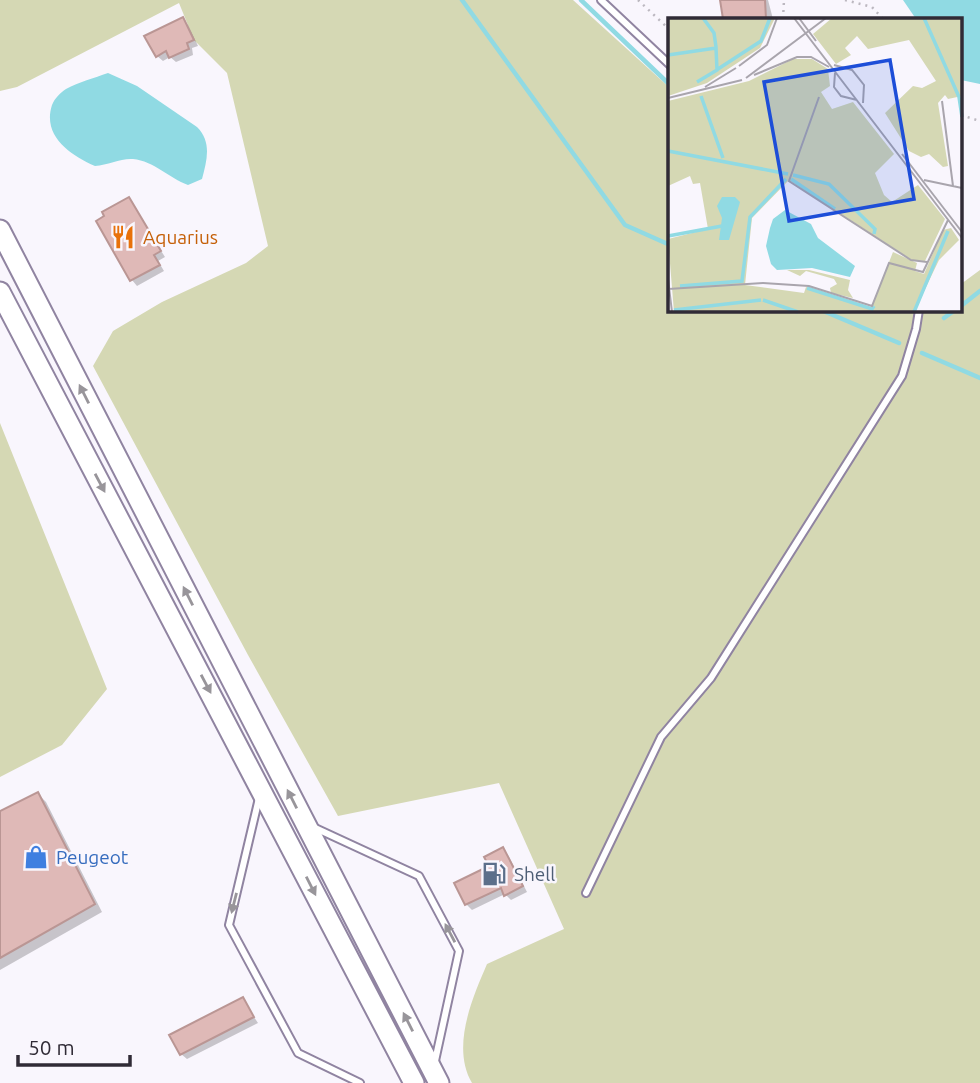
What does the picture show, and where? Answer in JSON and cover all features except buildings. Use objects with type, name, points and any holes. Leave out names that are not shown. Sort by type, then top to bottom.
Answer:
[{"type":"main road","points":[[0,230],[436,1076]]},
{"type":"main road","points":[[0,292],[414,1083]]},
{"type":"lane","points":[[601,0],[668,63]]},
{"type":"lane","points":[[586,893],[661,737],[711,678],[902,376],[919,312]]},
{"type":"lane","points":[[261,789],[229,925],[298,1053],[360,1083]]},
{"type":"lane","points":[[304,823],[419,876],[460,951],[436,1076]]},
{"type":"path","points":[[638,0],[668,28]]},
{"type":"path","points":[[783,18],[784,0]]},
{"type":"path","points":[[845,0],[872,7],[882,18]]},
{"type":"path","points":[[962,115],[980,121]]},
{"type":"green space","points":[[0,0],[573,0],[668,86],[668,312],[962,312],[962,283],[980,270],[980,1083],[472,1083],[463,1054],[466,1023],[487,964],[564,929],[499,783],[338,816],[93,366],[113,331],[162,302],[246,263],[268,246],[227,73],[194,40],[179,3],[17,87],[0,91]]},
{"type":"green space","points":[[0,423],[107,689],[62,745],[0,777]]},
{"type":"water","points":[[903,0],[980,0],[980,84],[962,80],[962,18],[915,18]]},
{"type":"water","points":[[108,73],[137,86],[197,127],[206,145],[207,158],[202,179],[188,185],[148,163],[133,159],[95,166],[60,143],[51,126],[50,116],[55,100],[66,89]]},
{"type":"waterway","points":[[462,0],[625,225],[668,244]]},
{"type":"waterway","points":[[581,0],[668,83]]},
{"type":"waterway","points":[[962,305],[980,291]]},
{"type":"waterway","points":[[826,312],[899,343]]},
{"type":"waterway","points":[[944,318],[952,312]]},
{"type":"waterway","points":[[922,353],[980,378]]},
{"type":"place","name":"Aquarius","points":[[123,237]]},
{"type":"place","name":"Peugeot","points":[[36,857]]},
{"type":"place","name":"Shell","points":[[494,874]]}]
